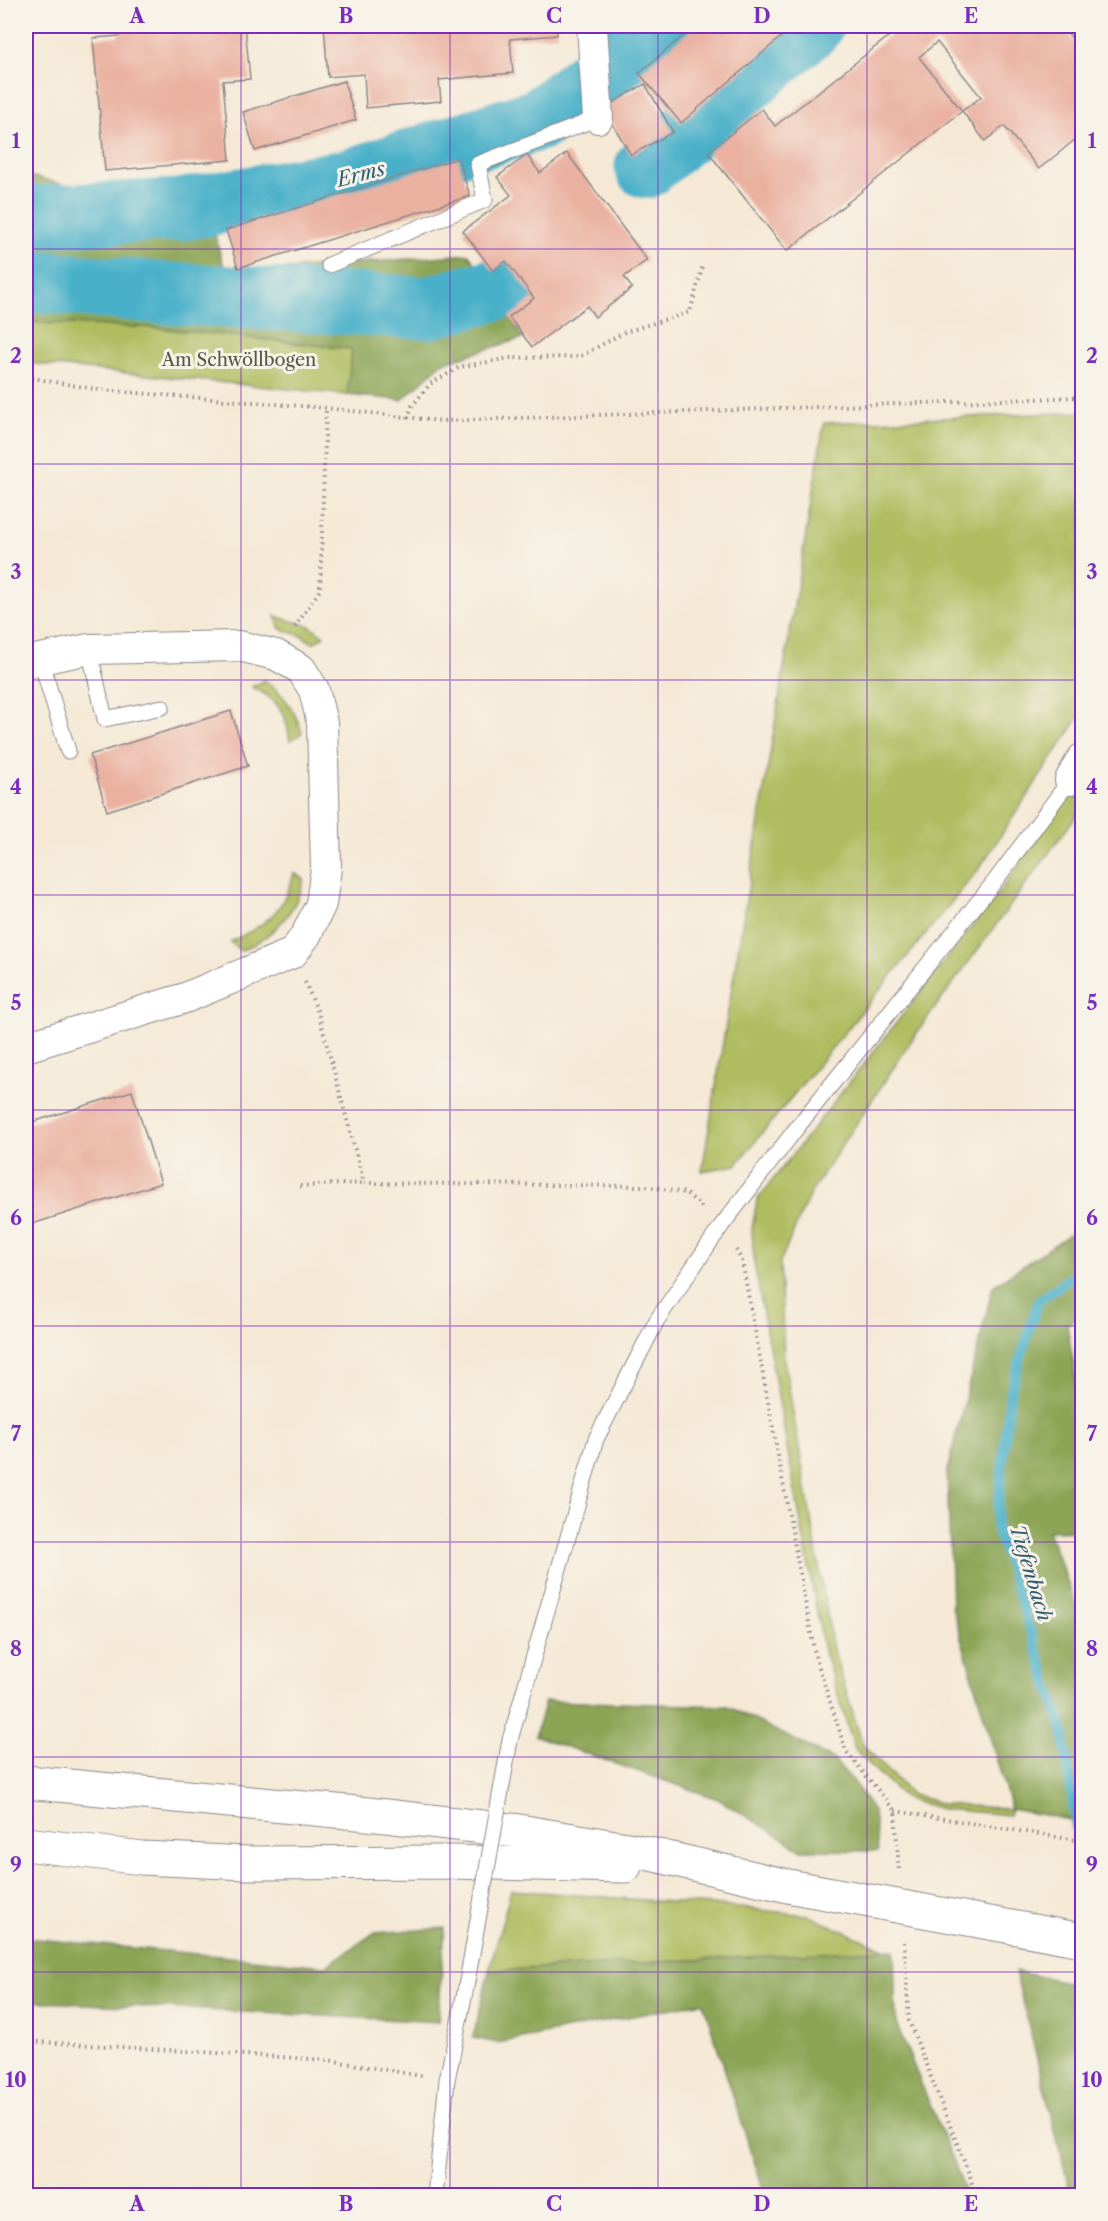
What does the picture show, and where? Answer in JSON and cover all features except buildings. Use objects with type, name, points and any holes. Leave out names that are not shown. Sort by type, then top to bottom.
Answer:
[{"type":"main road","points":[[26,1782],[368,1814],[519,1831],[633,1850],[788,1886],[1083,1940]]},
{"type":"main road","points":[[26,1844],[142,1858],[248,1863],[450,1862],[714,1869]]},
{"type":"street","points":[[592,28],[598,118]]},
{"type":"street","points":[[26,1047],[185,998],[293,953],[306,935],[321,904],[327,868],[322,723],[314,690],[301,669],[276,655],[238,646],[89,649],[33,660]]},
{"type":"lane","points":[[329,265],[485,200],[478,164],[598,118]]},
{"type":"lane","points":[[89,649],[105,719],[162,707]]},
{"type":"lane","points":[[33,660],[68,751]]},
{"type":"lane","points":[[435,2196],[447,2080],[510,1740],[596,1439],[657,1320],[722,1225],[799,1125],[995,881],[1076,769]]},
{"type":"path","points":[[408,418],[412,406],[430,384],[460,367],[511,358],[579,357],[625,332],[690,312],[703,265]]},
{"type":"path","points":[[26,377],[99,390],[326,408],[453,421],[1083,397]]},
{"type":"path","points":[[306,612],[321,590],[326,408]]},
{"type":"path","points":[[293,953],[318,1012],[364,1184]]},
{"type":"path","points":[[300,1186],[364,1184],[644,1186],[686,1193],[722,1225],[742,1261],[815,1654],[846,1751],[895,1811],[900,1881]]},
{"type":"path","points":[[895,1811],[1083,1841]]},
{"type":"path","points":[[903,1940],[909,2021],[971,2179],[975,2196]]},
{"type":"path","points":[[26,2041],[328,2060],[447,2080]]},
{"type":"green space","points":[[26,175],[97,193],[202,191],[226,274],[469,254],[523,338],[442,363],[402,400],[347,395],[352,349],[159,328],[26,322]]},
{"type":"green space","name":"Am Schwöllbogen","points":[[26,322],[159,328],[352,349],[347,395],[26,363]]},
{"type":"green space","points":[[1082,412],[1082,713],[978,870],[736,1165],[702,1171],[824,423]]},
{"type":"green space","points":[[275,616],[310,626],[324,636],[313,643],[302,636],[280,629]]},
{"type":"green space","points":[[265,680],[283,697],[299,725],[302,733],[290,741],[280,708],[269,697],[252,687]]},
{"type":"green space","points":[[1072,787],[1082,789],[1082,808],[915,1035],[810,1194],[780,1262],[784,1359],[833,1649],[863,1745],[911,1794],[943,1804],[1011,1809],[1009,1815],[942,1809],[906,1799],[855,1749],[824,1651],[754,1262],[752,1229],[757,1200],[1003,887]]},
{"type":"green space","points":[[294,873],[304,879],[289,913],[273,931],[241,951],[230,942],[254,929],[271,916],[284,899]]},
{"type":"green space","points":[[1082,1226],[1082,1313],[1067,1325],[1080,1402],[1082,1530],[1048,1531],[1082,1620],[1082,1822],[1011,1809],[952,1607],[947,1471],[993,1286]]},
{"type":"green space","points":[[545,1701],[727,1706],[833,1759],[854,1782],[874,1813],[878,1851],[802,1850],[718,1799],[535,1736]]},
{"type":"green space","points":[[511,1890],[711,1905],[807,1915],[886,1950],[489,1971]]},
{"type":"green space","points":[[445,1928],[438,2022],[26,2001],[26,1938],[326,1966],[374,1933]]},
{"type":"green space","points":[[894,1949],[896,2023],[962,2182],[965,2195],[765,2195],[703,2002],[498,2043],[473,2038],[489,1971]]},
{"type":"green space","points":[[1015,1971],[1082,1985],[1082,2195],[1071,2195]]},
{"type":"waterway","name":"Erms","points":[[26,217],[179,210],[349,180],[540,119],[660,26]]},
{"type":"waterway","name":"Erms","points":[[646,167],[812,26]]},
{"type":"waterway","name":"Erms","points":[[26,280],[161,293],[427,308],[511,285]]},
{"type":"waterway","name":"Tiefenbach","points":[[1082,1269],[1038,1301],[1010,1393],[996,1527],[1063,1729],[1082,1873]]}]
